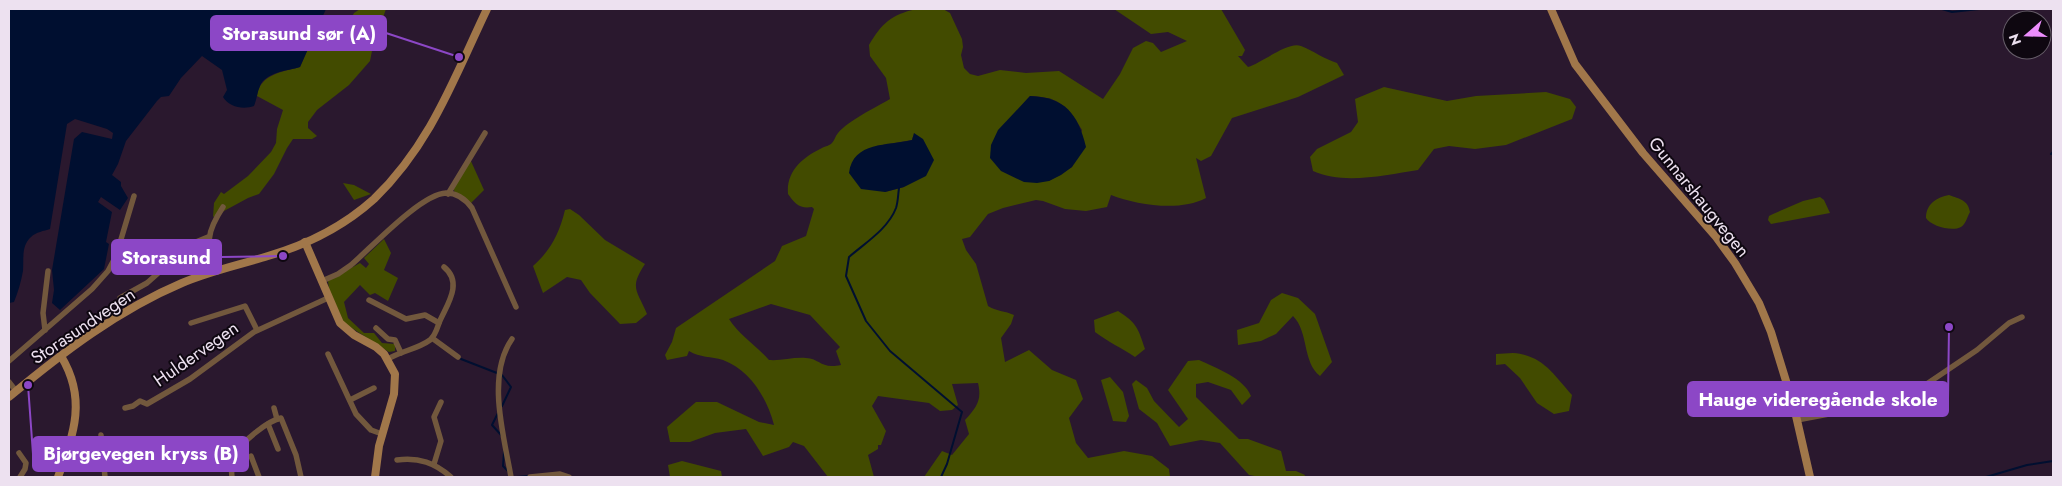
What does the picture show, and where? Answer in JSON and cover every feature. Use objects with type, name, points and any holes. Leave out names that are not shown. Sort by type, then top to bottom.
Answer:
[{"type":"main road","name":"Storasundvegen","points":[[9,397],[60,356],[96,331],[146,301],[179,284],[217,270],[269,256],[305,242],[336,227],[366,205],[389,184],[425,137],[486,9]]},
{"type":"main road","name":"Gunnarshaugvegen","points":[[1551,9],[1575,64],[1643,153],[1710,229],[1746,280],[1759,303],[1771,332],[1797,420],[1810,477]]},
{"type":"main road","points":[[305,242],[335,315],[346,330],[376,347],[388,358],[395,374],[396,386],[382,434],[375,477]]},
{"type":"main road","points":[[58,477],[70,441],[76,410],[74,385],[60,356]]},
{"type":"street","points":[[448,194],[485,133]]},
{"type":"street","points":[[322,281],[338,274],[351,265],[428,199],[448,194],[459,196],[472,208],[516,307]]},
{"type":"street","name":"Storasundvegen","points":[[9,361],[92,289],[112,265],[134,196]]},
{"type":"street","points":[[217,270],[211,254],[208,237],[223,207]]},
{"type":"street","points":[[120,298],[147,283],[191,244],[208,237]]},
{"type":"street","points":[[388,358],[419,346],[432,338],[452,297],[454,286],[444,267]]},
{"type":"street","name":"Storasundvegen","points":[[45,330],[43,314],[48,271]]},
{"type":"street","name":"Huldervegen","points":[[125,408],[133,406],[140,401],[147,404],[177,388],[257,330],[328,298]]},
{"type":"street","points":[[369,300],[406,319],[425,315],[439,323]]},
{"type":"street","name":"Huldervegen","points":[[191,323],[245,306],[257,330]]},
{"type":"street","points":[[1797,420],[1903,400],[1977,350],[2009,323],[2022,317]]},
{"type":"street","points":[[376,328],[388,339],[395,340],[401,353]]},
{"type":"street","points":[[432,338],[458,357]]},
{"type":"street","points":[[511,477],[501,415],[498,381],[504,354],[512,340]]},
{"type":"street","points":[[328,354],[350,400],[364,423],[371,430],[382,434]]},
{"type":"street","points":[[9,382],[16,391]]},
{"type":"street","points":[[350,400],[374,388]]},
{"type":"street","points":[[434,464],[440,441],[434,417],[441,402]]},
{"type":"street","points":[[274,408],[277,419]]},
{"type":"street","points":[[232,477],[233,460],[236,453],[268,424],[281,418],[285,424],[302,477]]},
{"type":"street","points":[[268,424],[278,449]]},
{"type":"street","points":[[101,436],[105,477]]},
{"type":"street","points":[[19,453],[26,463],[20,477]]},
{"type":"street","points":[[251,456],[259,477]]},
{"type":"street","points":[[397,460],[410,459],[434,464],[451,477]]},
{"type":"street","points":[[530,477],[550,474],[560,474],[569,477]]},
{"type":"green space","points":[[360,9],[386,9],[373,46],[370,61],[349,85],[317,110],[308,122],[308,128],[317,136],[312,139],[293,139],[274,174],[259,194],[213,217],[214,203],[221,192],[224,194],[248,176],[271,152],[276,143],[277,129],[283,110],[257,96],[262,83],[273,75],[300,67],[310,44],[325,50],[336,48],[354,13]]},
{"type":"green space","points":[[916,9],[943,9],[950,13],[962,39],[961,55],[964,68],[970,74],[978,76],[1000,70],[1026,73],[1059,71],[1103,99],[1120,74],[1133,48],[1146,41],[1153,43],[1161,52],[1187,41],[1168,32],[1151,34],[1114,9],[1221,9],[1245,50],[1242,56],[1238,56],[1248,67],[1282,49],[1296,45],[1337,63],[1344,75],[1298,97],[1232,118],[1211,156],[1201,161],[1196,158],[1206,198],[1184,205],[1171,206],[1133,202],[1111,195],[1107,207],[1086,211],[1065,209],[1036,200],[1003,208],[988,214],[970,237],[962,239],[966,250],[976,264],[988,306],[1014,315],[1011,324],[1001,338],[1005,362],[1029,350],[1052,370],[1076,380],[1083,399],[1069,418],[1076,443],[1088,458],[1124,451],[1152,456],[1169,469],[1170,477],[924,477],[942,451],[952,455],[969,434],[965,420],[978,403],[978,383],[952,384],[958,405],[952,410],[940,411],[929,403],[878,396],[872,406],[886,431],[881,445],[878,445],[878,449],[868,455],[874,477],[828,477],[804,446],[793,442],[789,447],[763,456],[746,429],[715,433],[690,442],[670,442],[667,427],[696,402],[717,402],[759,422],[774,425],[767,405],[756,386],[733,365],[723,360],[697,355],[689,351],[687,356],[667,360],[665,355],[672,342],[676,328],[775,261],[782,246],[806,236],[814,209],[801,206],[791,198],[788,194],[790,178],[802,160],[831,144],[838,133],[849,123],[890,99],[886,78],[870,56],[869,45],[878,31],[888,21],[900,14]],"holes":[[[1030,96],[1048,98],[1062,104],[1082,130],[1072,167],[1049,181],[1015,113]],[[914,133],[904,187],[885,192],[877,146],[912,140]],[[771,304],[810,315],[840,347],[836,351],[841,365],[829,366],[806,358],[769,360],[729,319]]]},
{"type":"green space","points":[[1384,87],[1447,101],[1476,96],[1546,92],[1570,99],[1576,107],[1572,119],[1506,145],[1475,149],[1449,146],[1434,149],[1418,170],[1365,178],[1338,177],[1313,171],[1310,157],[1317,149],[1351,132],[1358,122],[1355,99]]},
{"type":"green space","points":[[470,159],[484,190],[471,203],[453,189]]},
{"type":"green space","points":[[343,183],[354,185],[371,194],[354,200]]},
{"type":"green space","points":[[1949,195],[1965,202],[1969,208],[1970,212],[1961,227],[1952,229],[1937,226],[1926,218],[1926,213],[1933,202],[1940,197]]},
{"type":"green space","points":[[1820,197],[1824,200],[1830,213],[1771,224],[1768,220],[1769,216],[1773,214],[1803,201]]},
{"type":"green space","points":[[570,209],[605,240],[645,264],[637,279],[636,289],[647,314],[636,323],[620,324],[590,293],[581,280],[567,277],[543,293],[533,266],[549,248],[557,234],[565,210]]},
{"type":"green space","points":[[384,239],[391,253],[384,270],[398,278],[388,301],[375,293],[370,295],[360,285],[344,302],[348,318],[364,333],[374,333],[382,343],[395,344],[395,351],[389,352],[344,323],[329,289],[328,281],[360,263],[366,268],[369,264],[364,258]]},
{"type":"green space","points":[[1282,293],[1298,298],[1315,314],[1332,362],[1320,376],[1310,363],[1301,330],[1293,316],[1276,334],[1261,341],[1238,345],[1237,330],[1259,323],[1271,300]]},
{"type":"green space","points":[[1118,311],[1136,327],[1145,349],[1135,357],[1095,332],[1094,320]]},
{"type":"green space","points":[[1513,353],[1540,362],[1553,373],[1572,395],[1569,411],[1554,414],[1537,403],[1520,378],[1505,364],[1496,365],[1496,354]]},
{"type":"green space","points":[[1199,360],[1236,379],[1251,396],[1242,405],[1231,390],[1208,382],[1196,384],[1196,397],[1239,439],[1248,439],[1281,451],[1286,471],[1296,471],[1305,475],[1304,477],[1260,477],[1249,475],[1220,443],[1201,440],[1170,446],[1157,423],[1139,409],[1132,384],[1136,380],[1147,388],[1154,401],[1179,427],[1188,419],[1168,390],[1188,361]]},
{"type":"green space","points":[[1110,377],[1123,392],[1129,416],[1126,422],[1113,421],[1101,380]]},
{"type":"green space","points":[[682,461],[721,471],[722,477],[670,477],[668,465]]},
{"type":"water","points":[[9,9],[326,9],[300,67],[277,73],[263,81],[254,106],[245,108],[229,103],[223,97],[227,90],[222,70],[202,56],[181,78],[169,96],[161,97],[157,101],[126,141],[112,175],[121,182],[121,186],[128,198],[120,210],[101,197],[98,202],[112,212],[106,242],[109,244],[104,269],[60,310],[52,303],[54,290],[52,270],[74,139],[82,132],[112,139],[113,133],[107,129],[75,119],[67,124],[50,229],[33,235],[26,244],[19,287],[14,302],[9,303]]},
{"type":"water","points":[[1030,96],[1052,100],[1068,110],[1079,125],[1086,147],[1072,167],[1049,181],[1037,183],[1024,182],[1001,171],[990,158],[991,145],[998,130]]},
{"type":"water","points":[[914,133],[923,139],[934,160],[926,176],[904,187],[885,192],[861,189],[849,173],[857,155],[873,147],[912,140]]},
{"type":"waterway","points":[[1942,9],[1952,12],[1979,9]]},
{"type":"waterway","points":[[899,188],[897,206],[888,223],[849,257],[846,276],[866,321],[890,351],[962,412],[947,464],[941,477]]},
{"type":"waterway","points":[[461,359],[502,375],[511,387],[502,406]]},
{"type":"waterway","points":[[498,413],[492,425],[502,436]]},
{"type":"waterway","points":[[504,452],[503,466],[509,472]]},
{"type":"waterway","points":[[1986,477],[2027,465],[2053,461]]},
{"type":"waterway","points":[[517,477],[528,476]]},
{"type":"place","name":"Storasund sør (A)","points":[[459,57]]},
{"type":"place","name":"Storasund","points":[[283,256]]},
{"type":"place","name":"Hauge videregående skole","points":[[1949,327]]},
{"type":"place","name":"Bjørgevegen kryss (B)","points":[[28,385]]}]
